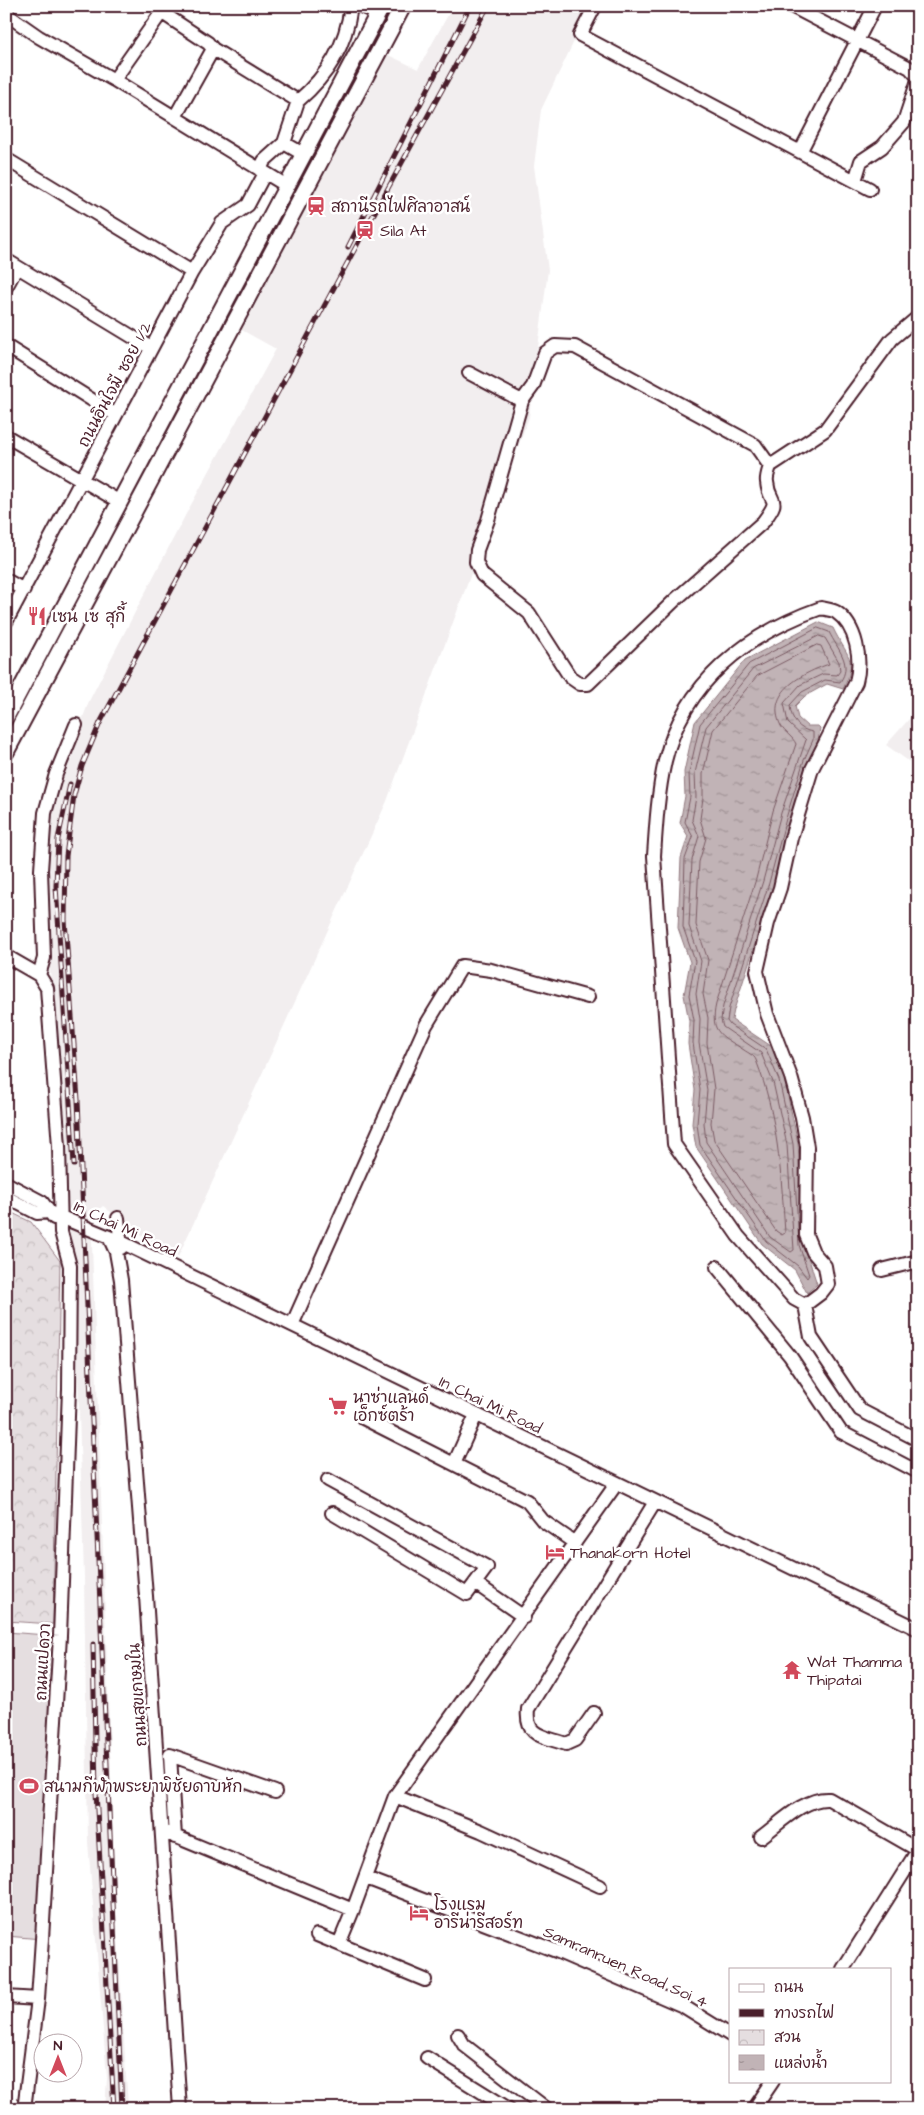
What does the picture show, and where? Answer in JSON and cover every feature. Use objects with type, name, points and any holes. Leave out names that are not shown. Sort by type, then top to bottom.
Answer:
[{"type":"main road","points":[[6,752],[403,6]]},
{"type":"main road","points":[[6,717],[380,10]]},
{"type":"main road","points":[[233,288],[248,297]]},
{"type":"street","points":[[304,154],[284,142],[298,101],[318,83],[334,61],[348,28],[350,6]]},
{"type":"street","points":[[361,6],[380,10]]},
{"type":"street","points":[[595,6],[580,35],[870,189]]},
{"type":"street","points":[[791,6],[858,39],[910,68],[918,79],[904,122],[882,147],[861,161],[855,181]]},
{"type":"street","points":[[800,152],[875,6]]},
{"type":"street","points":[[114,80],[164,9],[213,49],[298,101]]},
{"type":"street","points":[[6,14],[39,37],[114,80],[287,186]]},
{"type":"street","points":[[175,117],[213,49]]},
{"type":"street","points":[[318,83],[336,92]]},
{"type":"street","name":"ถนนอินใจมี ซอย 1/2","points":[[6,622],[192,272],[222,223],[248,205],[269,155],[284,142]]},
{"type":"street","points":[[6,159],[192,272]]},
{"type":"street","points":[[6,287],[12,263],[151,348]]},
{"type":"street","points":[[770,466],[825,430],[892,339],[918,317]]},
{"type":"street","points":[[6,346],[116,415]]},
{"type":"street","points":[[555,346],[575,347],[667,399],[755,445],[770,466],[767,482],[774,499],[774,507],[763,522],[675,600],[588,684],[580,684],[570,677],[529,613],[482,576],[476,562],[477,550],[488,520],[522,401],[533,386],[545,353],[555,346]]},
{"type":"street","points":[[469,373],[522,401]]},
{"type":"street","points":[[6,436],[120,502]]},
{"type":"street","points":[[6,580],[24,590]]},
{"type":"street","points":[[821,608],[837,612],[851,629],[859,654],[860,668],[856,682],[812,769],[791,838],[780,888],[768,923],[758,971],[767,1014],[791,1077],[802,1118],[807,1147],[806,1235],[813,1252],[825,1266],[828,1284],[821,1293],[805,1304],[794,1299],[738,1236],[674,1144],[654,856],[657,815],[665,761],[673,738],[694,696],[721,663],[743,647],[802,615],[821,608]]},
{"type":"street","points":[[39,975],[44,958],[41,870],[45,813],[56,774],[76,725]]},
{"type":"street","points":[[6,956],[39,975],[47,988],[59,1146],[55,1214]]},
{"type":"street","points":[[292,1325],[426,1025],[462,966],[491,970],[588,997]]},
{"type":"street","name":"In Chai Mi Road","points":[[6,1184],[42,1202],[55,1214]]},
{"type":"street","name":"In Chai Mi Road","points":[[6,1197],[37,1213],[55,1214],[136,1249],[918,1629]]},
{"type":"street","name":"ถนนแปดวา","points":[[24,2109],[38,1999],[60,1636],[68,1399],[70,1266],[55,1214]]},
{"type":"street","name":"ถนนสุขเกษมใน","points":[[118,1218],[115,1240],[121,1280],[146,1596],[180,2109]]},
{"type":"street","points":[[62,1236],[69,1227],[77,1222]]},
{"type":"street","name":"ถนนสุขเกษมใน","points":[[121,1280],[128,1256],[136,1249]]},
{"type":"street","points":[[882,1270],[918,1261]]},
{"type":"street","points":[[717,1267],[790,1356],[841,1432],[918,1472]]},
{"type":"street","points":[[805,1304],[811,1337],[860,1410],[918,1440]]},
{"type":"street","points":[[454,1464],[476,1415]]},
{"type":"street","points":[[363,1418],[526,1500],[543,1521],[576,1543]]},
{"type":"street","points":[[328,1480],[487,1567],[467,1594],[332,1513]]},
{"type":"street","points":[[340,1944],[395,1796],[524,1617],[616,1483]]},
{"type":"street","points":[[594,1712],[575,1740],[566,1744],[532,1731],[526,1720],[528,1709],[655,1502]]},
{"type":"street","points":[[475,1583],[524,1617]]},
{"type":"street","points":[[175,1837],[170,1755],[275,1792]]},
{"type":"street","points":[[395,1796],[481,1831],[600,1886]]},
{"type":"street","points":[[761,1837],[808,1804],[822,1798],[829,1799],[918,1850],[844,1968]]},
{"type":"street","points":[[162,1832],[353,1910]]},
{"type":"street","name":"Samranruen Road Soi 4","points":[[366,1878],[556,1951],[656,1994],[683,2006],[729,2034]]},
{"type":"street","points":[[318,1936],[425,1980]]},
{"type":"street","points":[[6,1997],[38,1999]]},
{"type":"street","points":[[458,2035],[464,2045],[547,2109]]},
{"type":"street","points":[[427,2058],[509,2109]]},
{"type":"street","points":[[754,2109],[771,2082]]},
{"type":"shaded area","points":[[453,6],[591,6],[541,110],[534,166],[548,270],[529,417],[387,801],[178,1257],[144,1238],[103,1206],[91,1217],[115,1889],[128,2109],[105,2109],[107,2078],[88,1842],[84,1577],[76,1313],[47,932],[45,863],[50,809],[89,701],[186,514],[276,349],[240,329],[384,53],[418,69]]},
{"type":"shaded area","points":[[918,709],[918,768],[886,745]]},
{"type":"green space","points":[[6,1210],[31,1222],[60,1261],[53,1624],[6,1621]]},
{"type":"green space","name":"สนามกีฬาพระยาพิชัยดาบหัก","points":[[6,1632],[60,1636],[42,1939],[6,1936]]},
{"type":"water","points":[[818,622],[833,628],[849,657],[850,670],[843,689],[827,684],[805,696],[795,706],[798,718],[807,726],[818,726],[820,728],[818,741],[791,816],[774,884],[732,1020],[771,1046],[784,1078],[798,1143],[804,1244],[817,1284],[807,1293],[795,1270],[762,1244],[696,1147],[692,1124],[695,1090],[688,1044],[689,1021],[684,995],[690,962],[678,928],[681,858],[688,836],[680,823],[685,796],[684,772],[695,722],[745,660]]},
{"type":"railway","points":[[348,247],[470,6]]},
{"type":"railway","points":[[122,2109],[78,1100],[65,920],[66,856],[74,795],[82,766],[100,723],[365,230],[488,6]]},
{"type":"railway","points":[[70,784],[58,839],[56,886],[74,1165]]},
{"type":"railway","points":[[93,1644],[96,1792],[114,2109]]},
{"type":"place","name":"สถานีรถไฟศิลาอาสน์","points":[[316,206]]},
{"type":"place","name":"Sila At","points":[[365,230]]},
{"type":"place","name":"เซน เซ สุกี้","points":[[37,616]]},
{"type":"place","name":"นาซ่าแลนด์ เอ็กซ์ตร้า","points":[[338,1406]]},
{"type":"place","name":"Thanakorn Hotel","points":[[555,1552]]},
{"type":"place","name":"Wat Thamma Thipatai","points":[[792,1670]]},
{"type":"place","name":"สนามกีฬาพระยาพิชัยดาบหัก","points":[[29,1786]]},
{"type":"place","name":"โรงแรม อารีน่ารีสอร์ท","points":[[419,1913]]}]
